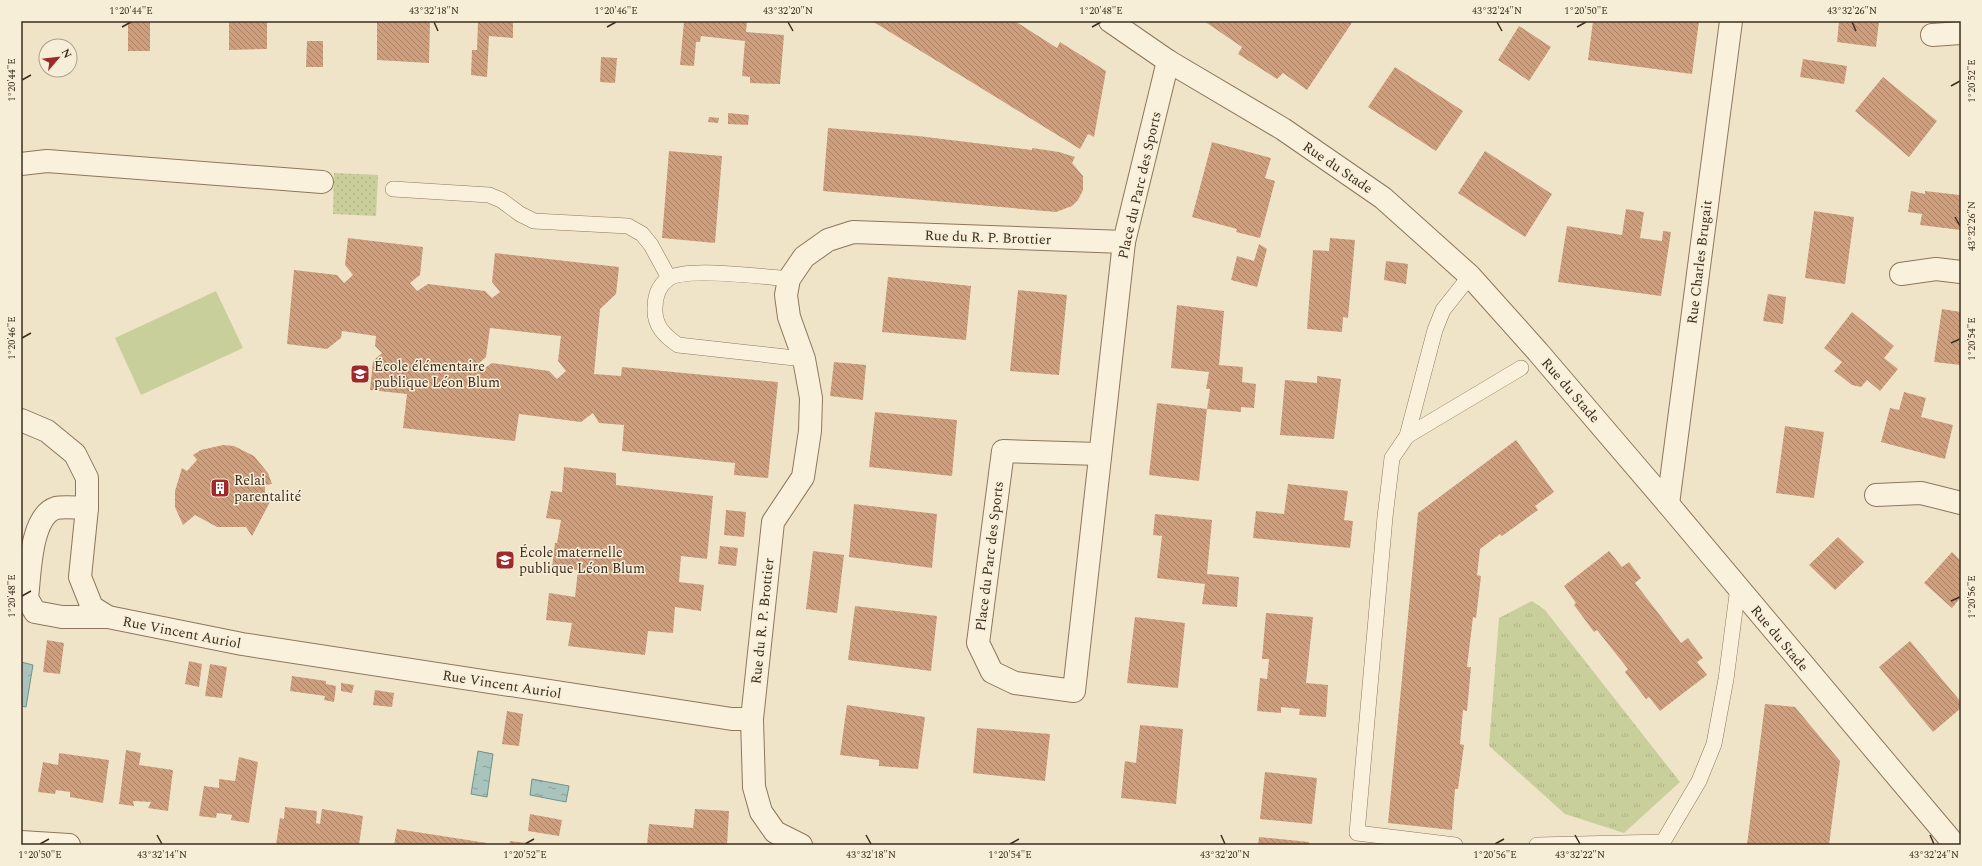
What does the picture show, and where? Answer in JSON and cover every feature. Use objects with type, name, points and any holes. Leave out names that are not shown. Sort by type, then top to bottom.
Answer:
[{"type":"street","name":"Rue du Stade","points":[[1110,21],[1168,61],[1283,129],[1383,198],[1470,276],[1548,363],[1955,845]]},
{"type":"street","name":"Rue Charles Brugait","points":[[1668,504],[1731,21]]},
{"type":"street","points":[[1932,35],[1961,33]]},
{"type":"street","name":"Place du Parc des Sports","points":[[1099,454],[1002,451],[978,643],[992,672],[1015,683],[1074,691],[1099,454],[1124,242],[1168,61]]},
{"type":"street","points":[[21,164],[47,161],[322,182]]},
{"type":"street","name":"Rue du R. P. Brottier","points":[[789,279],[804,257],[828,240],[853,232],[1124,242]]},
{"type":"street","points":[[1901,274],[1936,269],[1961,272]]},
{"type":"street","points":[[789,279],[786,295],[789,317],[804,359]]},
{"type":"street","name":"Rue du R. P. Brottier","points":[[752,720],[773,522],[803,477],[810,431],[811,398],[804,359]]},
{"type":"street","name":"Rue Vincent Auriol","points":[[21,420],[47,430],[74,454],[87,478],[87,508],[80,577],[92,607],[108,617]]},
{"type":"street","points":[[1876,495],[1921,493],[1961,504]]},
{"type":"street","name":"Rue Vincent Auriol","points":[[87,508],[56,508],[43,517],[36,530],[27,598],[35,612],[62,617],[108,617],[242,644],[732,719],[752,720]]},
{"type":"street","points":[[752,720],[754,787],[761,812],[775,832],[801,845]]},
{"type":"street","points":[[21,842],[69,845]]},
{"type":"lane","points":[[393,190],[489,195],[501,200],[520,214],[534,221],[628,226],[642,234],[651,245],[668,278]]},
{"type":"lane","points":[[789,279],[691,272],[668,278],[657,290],[654,309],[658,325],[666,337],[678,345],[804,359]]},
{"type":"lane","points":[[1455,845],[1357,833],[1385,517],[1392,458],[1407,436],[1429,353],[1443,310],[1470,276]]},
{"type":"lane","points":[[1407,436],[1521,368]]},
{"type":"lane","points":[[1537,845],[1663,842],[1699,781],[1714,744],[1726,679],[1738,587]]},
{"type":"green space","points":[[334,173],[378,175],[376,216],[333,214]]},
{"type":"green space","points":[[216,291],[243,348],[141,395],[115,338]]},
{"type":"green space","points":[[1532,601],[1545,610],[1680,782],[1624,833],[1565,814],[1489,746],[1499,618]]},
{"type":"water","points":[[21,662],[33,665],[26,707],[21,706]]},
{"type":"water","points":[[478,751],[493,754],[487,797],[471,794]]},
{"type":"water","points":[[532,779],[569,786],[566,802],[530,795]]},
{"type":"building","points":[[128,21],[150,21],[150,51],[128,51]]},
{"type":"building","points":[[229,21],[267,21],[267,49],[229,50]]},
{"type":"building","points":[[377,21],[430,21],[429,63],[377,60]]},
{"type":"building","points":[[478,21],[513,21],[513,38],[489,36],[487,77],[471,75],[472,50],[477,50]]},
{"type":"building","points":[[684,21],[747,21],[746,32],[784,35],[780,84],[750,83],[750,77],[742,76],[745,41],[701,36],[700,42],[696,42],[694,66],[680,65]]},
{"type":"building","points":[[872,21],[1015,21],[1057,48],[1060,42],[1106,71],[1094,137],[1088,134],[1080,149]]},
{"type":"building","points":[[1204,21],[1353,21],[1307,90],[1283,73],[1277,79],[1238,54],[1242,47]]},
{"type":"building","points":[[1593,21],[1699,21],[1692,74],[1588,60]]},
{"type":"building","points":[[1839,21],[1879,21],[1876,47],[1837,42]]},
{"type":"building","points":[[1519,26],[1551,47],[1529,81],[1498,60]]},
{"type":"building","points":[[307,41],[323,41],[323,67],[306,67]]},
{"type":"building","points":[[601,57],[617,58],[615,83],[600,82]]},
{"type":"building","points":[[1803,59],[1847,66],[1844,84],[1800,77]]},
{"type":"building","points":[[1395,67],[1463,111],[1436,151],[1368,107]]},
{"type":"building","points":[[1883,77],[1937,121],[1909,157],[1855,111]]},
{"type":"building","points":[[728,113],[749,115],[748,125],[728,124]]},
{"type":"building","points":[[709,117],[719,118],[718,123],[708,122]]},
{"type":"building","points":[[828,128],[918,136],[1059,152],[1075,157],[1072,163],[1083,176],[1083,190],[1078,200],[1072,206],[1056,212],[823,191]]},
{"type":"building","points":[[1212,142],[1271,158],[1265,178],[1275,181],[1260,238],[1236,232],[1237,229],[1192,217]]},
{"type":"building","points":[[669,151],[722,156],[715,243],[662,238]]},
{"type":"building","points":[[1485,151],[1552,194],[1525,237],[1458,193]]},
{"type":"building","points":[[1911,191],[1925,194],[1925,191],[1960,195],[1961,191],[1961,230],[1920,225],[1922,214],[1908,212]]},
{"type":"building","points":[[1626,209],[1644,212],[1640,238],[1662,241],[1663,231],[1671,232],[1661,296],[1558,282],[1567,226],[1622,235]]},
{"type":"building","points":[[1814,211],[1854,217],[1845,284],[1805,278]]},
{"type":"building","points":[[348,238],[423,247],[420,275],[410,283],[417,291],[428,284],[485,291],[492,298],[500,292],[492,282],[495,253],[619,267],[616,294],[600,309],[594,374],[621,376],[622,367],[778,382],[768,478],[734,475],[735,463],[622,451],[624,425],[599,423],[593,413],[581,422],[519,414],[515,441],[403,428],[407,394],[370,390],[373,361],[382,353],[375,346],[376,336],[342,331],[341,338],[327,349],[287,344],[294,270],[337,275],[344,283],[353,275],[345,265]],"holes":[[[490,328],[561,336],[558,361],[566,371],[557,379],[549,371],[492,363],[482,370],[478,364],[486,357]]]},
{"type":"building","points":[[1330,238],[1355,240],[1348,318],[1343,317],[1342,332],[1307,329],[1313,250],[1329,251]]},
{"type":"building","points":[[1259,244],[1267,249],[1257,287],[1231,280],[1237,256],[1254,261]]},
{"type":"building","points":[[1386,261],[1408,264],[1406,284],[1384,280]]},
{"type":"building","points":[[888,277],[971,286],[966,340],[882,332]]},
{"type":"building","points":[[1018,290],[1067,295],[1059,375],[1010,371]]},
{"type":"building","points":[[1768,294],[1786,297],[1783,324],[1763,321]]},
{"type":"building","points":[[1177,305],[1224,311],[1219,365],[1243,367],[1242,382],[1256,384],[1254,408],[1241,407],[1241,412],[1207,409],[1210,389],[1206,389],[1209,372],[1171,368]]},
{"type":"building","points":[[1942,309],[1961,312],[1961,365],[1934,362]]},
{"type":"building","points":[[1852,312],[1894,346],[1884,358],[1898,369],[1880,391],[1867,380],[1861,387],[1852,385],[1834,371],[1842,362],[1824,348]]},
{"type":"building","points":[[834,362],[866,365],[863,400],[830,396]]},
{"type":"building","points":[[1317,376],[1341,379],[1334,439],[1280,435],[1285,380],[1317,383]]},
{"type":"building","points":[[1904,392],[1926,398],[1921,417],[1953,425],[1945,459],[1881,442],[1890,408],[1899,410]]},
{"type":"building","points":[[1157,403],[1207,409],[1199,481],[1149,475]]},
{"type":"building","points":[[875,412],[957,420],[952,476],[869,467]]},
{"type":"building","points":[[1785,426],[1824,432],[1814,498],[1776,493]]},
{"type":"building","points":[[1516,440],[1554,492],[1535,506],[1538,510],[1502,536],[1500,534],[1480,549],[1477,575],[1481,576],[1476,618],[1473,617],[1467,667],[1471,667],[1467,711],[1463,710],[1460,744],[1464,745],[1458,789],[1455,789],[1452,830],[1388,823],[1418,513]]},
{"type":"building","name":"Relai parentalité","points":[[223,445],[234,446],[254,456],[268,473],[272,484],[265,485],[265,499],[271,500],[252,536],[246,527],[217,527],[195,515],[183,525],[175,507],[175,491],[182,468],[187,471],[197,460],[193,455],[201,450]]},
{"type":"building","points":[[564,467],[616,473],[616,485],[713,496],[707,559],[681,556],[679,582],[704,585],[701,611],[675,607],[673,633],[648,631],[645,655],[568,646],[572,623],[546,620],[549,593],[575,597],[578,570],[552,568],[555,543],[557,543],[561,520],[546,518],[551,491],[562,492]]},
{"type":"building","points":[[1288,484],[1348,491],[1344,520],[1353,521],[1350,548],[1253,538],[1256,511],[1284,514]]},
{"type":"building","points":[[854,504],[937,514],[932,568],[849,557]]},
{"type":"building","points":[[726,510],[746,512],[744,537],[724,535]]},
{"type":"building","points":[[1155,514],[1212,520],[1207,574],[1239,577],[1237,607],[1202,604],[1205,584],[1157,578],[1162,536],[1153,535]]},
{"type":"building","points":[[1838,537],[1864,562],[1835,590],[1809,565]]},
{"type":"building","points":[[720,546],[738,548],[736,566],[718,564]]},
{"type":"building","points":[[813,551],[844,555],[837,613],[806,609]]},
{"type":"building","points":[[1609,551],[1622,567],[1629,562],[1641,578],[1635,583],[1681,643],[1688,638],[1703,658],[1697,662],[1707,675],[1660,711],[1649,697],[1646,699],[1625,672],[1628,669],[1597,630],[1594,632],[1574,605],[1576,603],[1564,586]]},
{"type":"building","points":[[1952,552],[1961,561],[1961,597],[1952,608],[1924,583]]},
{"type":"building","points":[[855,606],[937,616],[931,671],[848,660]]},
{"type":"building","points":[[1266,613],[1313,617],[1306,683],[1328,685],[1326,717],[1299,715],[1300,709],[1281,707],[1281,713],[1257,711],[1260,678],[1267,679],[1269,659],[1262,659]]},
{"type":"building","points":[[1135,617],[1185,623],[1178,688],[1127,683]]},
{"type":"building","points":[[47,640],[64,643],[60,674],[43,672]]},
{"type":"building","points":[[1910,641],[1961,702],[1961,708],[1933,732],[1879,667]]},
{"type":"building","points":[[189,661],[202,664],[199,687],[185,684]]},
{"type":"building","points":[[210,664],[227,667],[222,698],[205,696]]},
{"type":"building","points":[[292,676],[326,681],[326,684],[336,686],[334,702],[324,700],[325,696],[290,691]]},
{"type":"building","points":[[341,683],[354,685],[352,693],[341,691]]},
{"type":"building","points":[[375,690],[394,693],[392,707],[373,705]]},
{"type":"building","points":[[1765,704],[1795,707],[1840,761],[1829,845],[1747,845]]},
{"type":"building","points":[[847,705],[925,717],[918,769],[879,766],[879,760],[840,755]]},
{"type":"building","points":[[507,711],[523,714],[519,746],[502,744]]},
{"type":"building","points":[[1140,725],[1183,729],[1176,804],[1121,798],[1125,761],[1136,763]]},
{"type":"building","points":[[977,728],[1050,734],[1045,781],[973,773]]},
{"type":"building","points":[[126,750],[141,753],[139,765],[173,770],[168,811],[148,808],[151,802],[133,801],[134,806],[119,804]]},
{"type":"building","points":[[59,753],[109,760],[103,803],[70,797],[70,792],[56,790],[55,794],[38,792],[43,762],[58,765]]},
{"type":"building","points":[[239,757],[258,762],[249,823],[231,820],[232,815],[217,813],[216,818],[199,816],[204,786],[219,788],[219,779],[235,781]]},
{"type":"building","points":[[1265,772],[1317,778],[1312,824],[1260,819]]},
{"type":"building","points":[[285,807],[317,811],[316,823],[320,824],[322,809],[363,816],[359,845],[276,845],[280,818],[284,819]]},
{"type":"building","points":[[695,809],[729,811],[727,845],[647,845],[649,824],[693,828]]},
{"type":"building","points":[[530,814],[562,820],[559,836],[528,831]]},
{"type":"building","points":[[397,829],[487,843],[486,845],[394,845]]},
{"type":"building","points":[[1259,837],[1309,842],[1309,845],[1258,845]]},
{"type":"building","points":[[510,841],[535,844],[509,845]]},
{"type":"place","name":"École élémentaire publique Léon Blum","points":[[360,374]]},
{"type":"place","name":"Relai parentalité","points":[[220,488]]},
{"type":"place","name":"École maternelle publique Léon Blum","points":[[505,560]]}]
